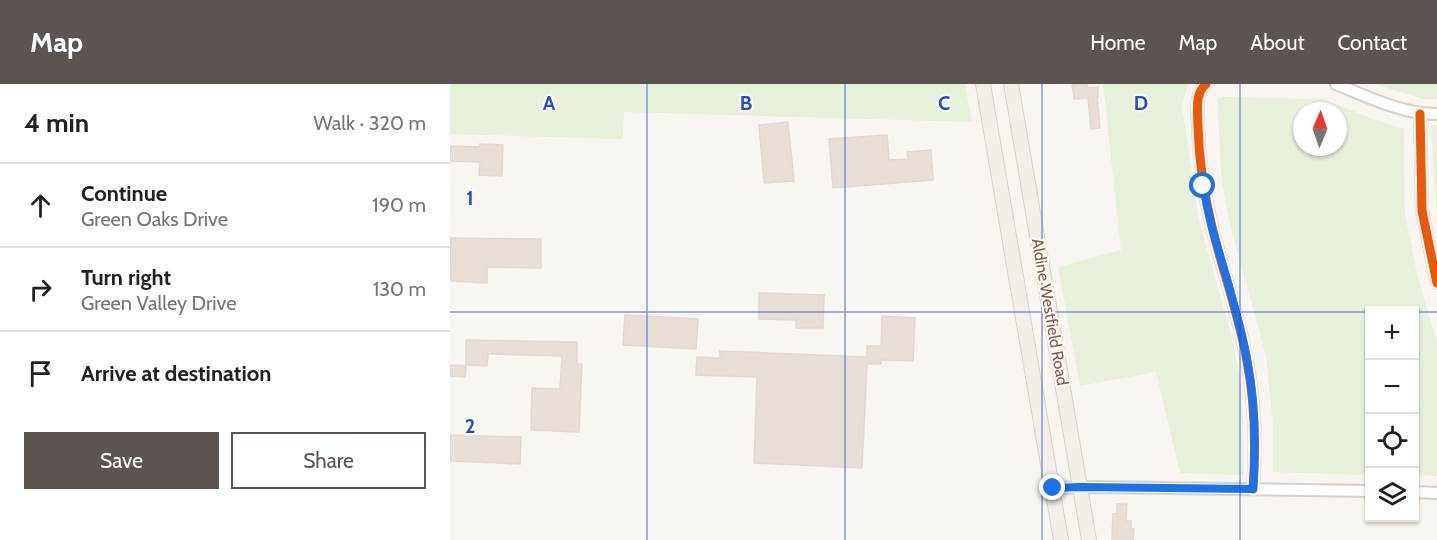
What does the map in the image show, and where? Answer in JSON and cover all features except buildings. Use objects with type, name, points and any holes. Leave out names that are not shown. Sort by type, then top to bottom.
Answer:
[{"type":"main road","name":"Aldine Westfield Road","points":[[983,84],[1081,487],[1089,540]]},
{"type":"main road","name":"Aldine Westfield Road","points":[[1011,84],[1053,488],[1061,540]]},
{"type":"street","points":[[1206,84],[1200,91],[1198,100],[1203,186],[1212,229],[1247,359],[1251,387],[1255,465],[1253,489]]},
{"type":"street","points":[[1336,84],[1420,114],[1437,114]]},
{"type":"street","points":[[1420,114],[1422,211],[1437,283]]},
{"type":"street","points":[[1053,488],[1365,491]]},
{"type":"street","points":[[1419,492],[1437,493]]},
{"type":"green space","points":[[450,84],[965,84],[972,122],[624,112],[623,139],[450,134]]},
{"type":"green space","points":[[1103,84],[1188,84],[1182,106],[1199,221],[1231,334],[1242,386],[1244,475],[1180,473],[1156,372],[1080,386],[1058,267],[1121,250]]},
{"type":"green space","points":[[1375,84],[1437,84],[1437,99],[1423,99]]},
{"type":"green space","points":[[1224,97],[1324,99],[1331,102],[1293,102],[1293,156],[1347,156],[1347,108],[1404,129],[1405,213],[1418,278],[1437,342],[1437,476],[1419,475],[1419,306],[1365,306],[1365,475],[1273,472],[1273,425],[1266,356],[1230,224],[1222,183],[1217,99]]},
{"type":"green space","points":[[1431,125],[1437,125],[1437,215],[1436,210]]},
{"type":"cycle path","points":[[1206,84],[1202,88],[1198,104],[1201,165],[1212,227],[1240,327],[1250,377],[1254,424],[1253,489]]},
{"type":"cycle path","points":[[1420,114],[1422,211],[1437,283]]},
{"type":"route","points":[[1053,488],[1253,489],[1254,426],[1247,359],[1212,229],[1203,186]]}]
